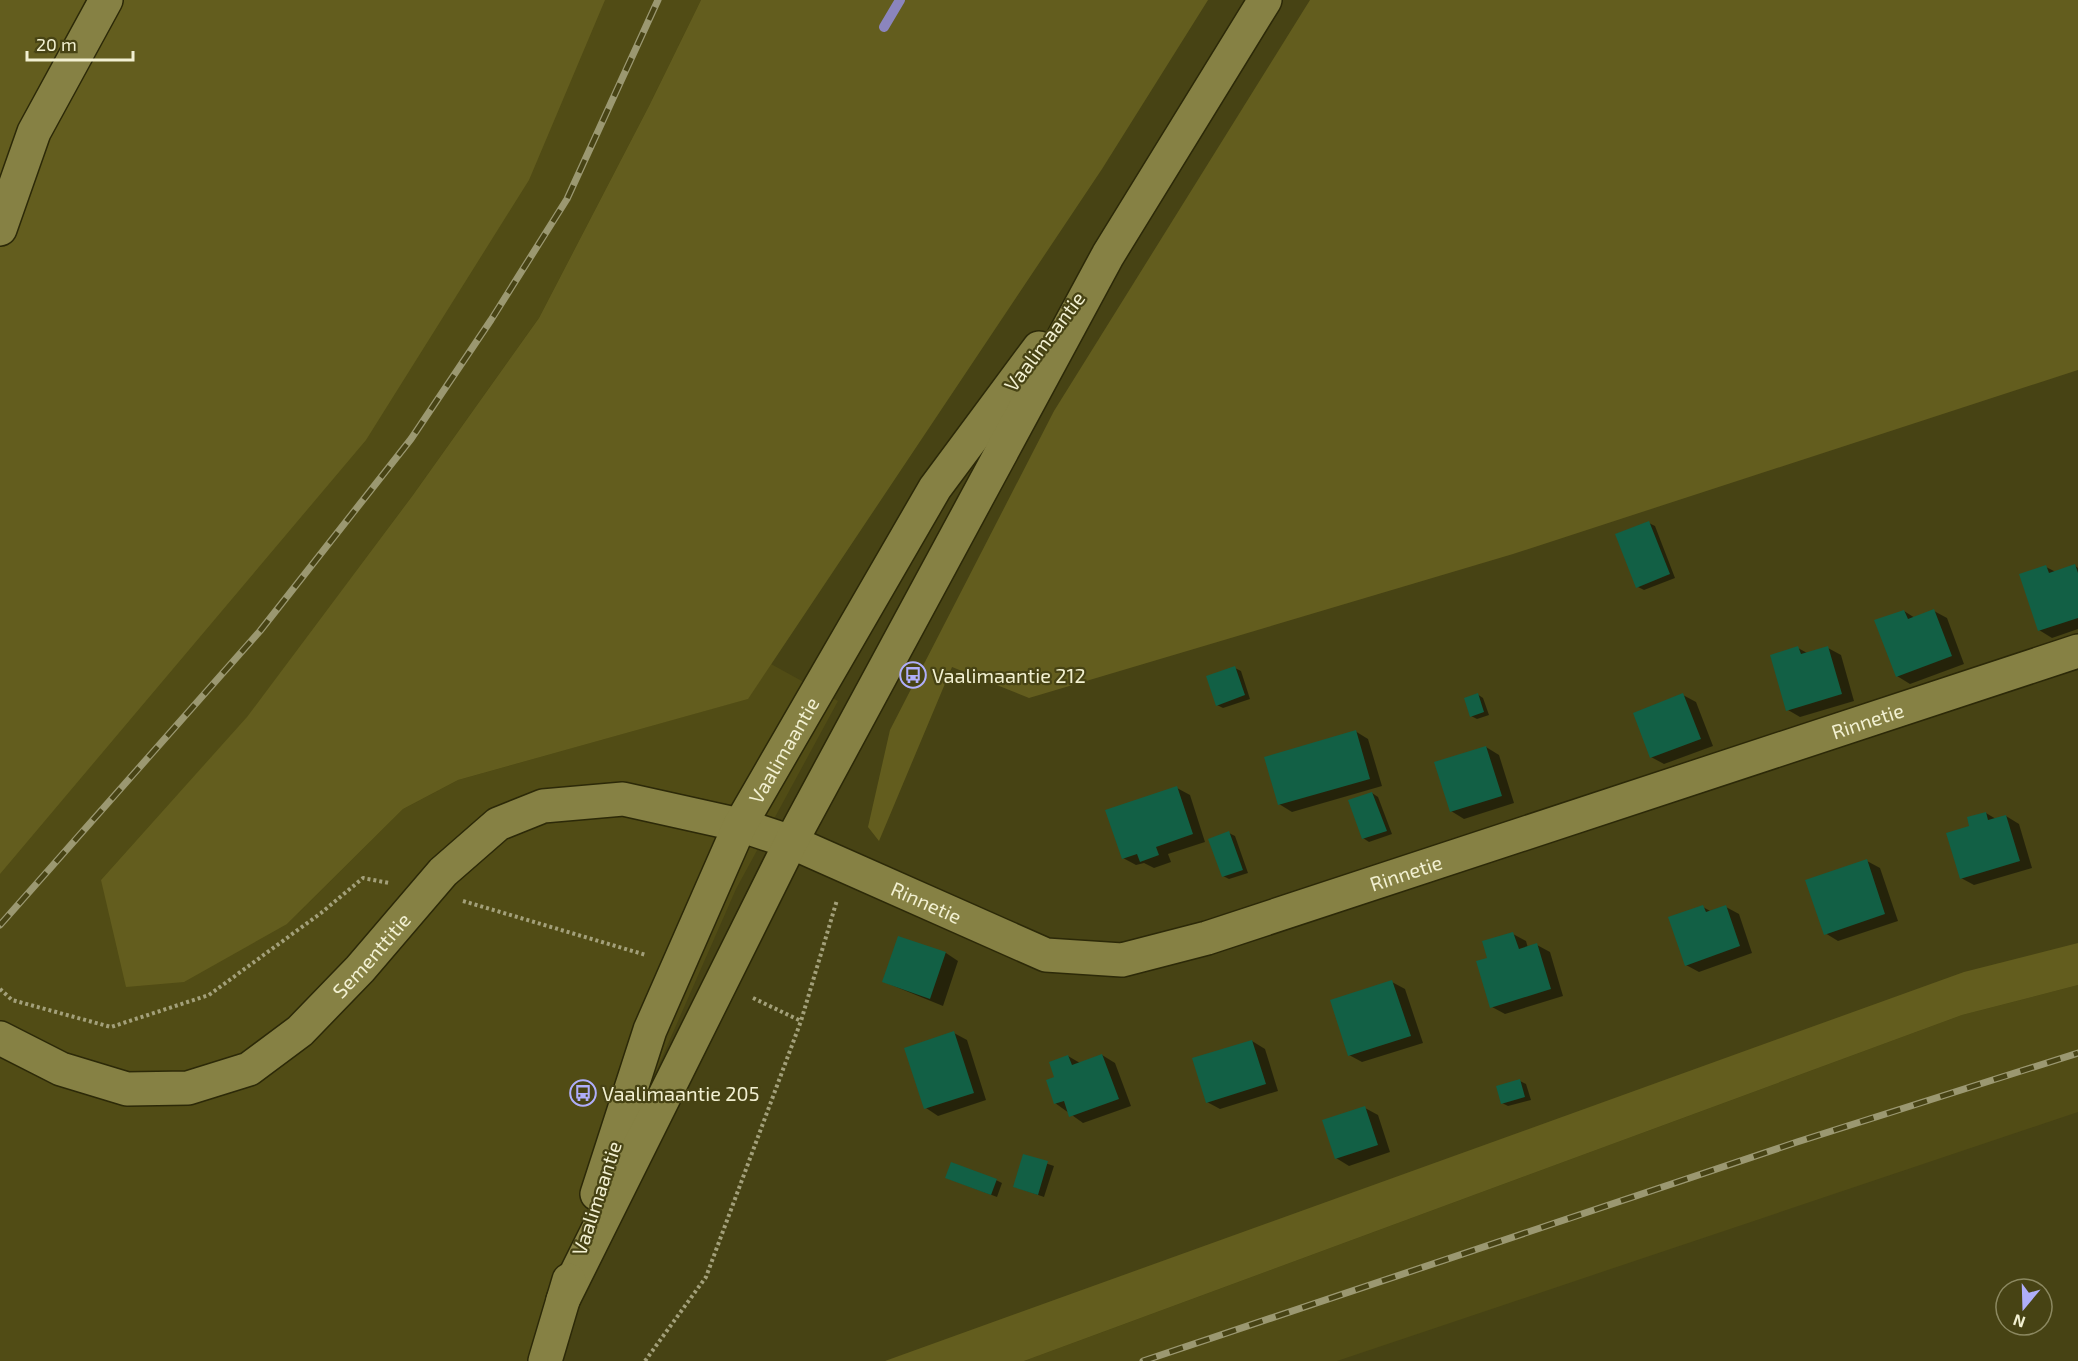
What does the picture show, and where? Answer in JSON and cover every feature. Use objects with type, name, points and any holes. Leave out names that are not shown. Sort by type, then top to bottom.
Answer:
[{"type":"main road","points":[[0,229],[34,132],[106,0]]},
{"type":"main road","name":"Vaalimaantie","points":[[563,1300],[791,842],[1108,255],[1265,0]]},
{"type":"main road","name":"Vaalimaantie","points":[[545,1361],[650,1030],[740,825],[935,488],[1108,255]]},
{"type":"main road","name":"Rinnetie","points":[[740,825],[791,842],[1046,955],[1122,960],[1207,938],[2078,651]]},
{"type":"main road","name":"Sementtitie","points":[[0,1038],[61,1069],[127,1089],[188,1088],[249,1070],[300,1031],[360,969],[443,872],[498,824],[543,806],[623,799],[740,825]]},
{"type":"path","points":[[645,1361],[706,1277],[801,1021],[847,867]]},
{"type":"shaded area","points":[[0,0],[701,0],[539,318],[413,495],[247,718],[101,880],[287,924],[403,809],[458,780],[747,699],[771,664],[838,701],[736,889],[613,1169],[555,1361],[0,1361]]},
{"type":"shaded area","points":[[0,0],[605,0],[529,180],[366,440],[0,874]]},
{"type":"shaded area","points":[[701,0],[1208,0],[1102,169],[748,699],[458,780],[403,809],[287,924],[184,982],[126,987],[101,880],[247,717],[413,495],[539,318]]},
{"type":"shaded area","points":[[1310,0],[2078,0],[2078,370],[1513,554],[1029,698],[952,667],[879,841],[868,827],[890,730],[1054,411]]},
{"type":"shaded area","points":[[2078,943],[2078,985],[1962,1015],[1024,1361],[885,1361],[1964,972]]},
{"type":"shaded area","points":[[2078,985],[2078,1112],[1337,1361],[1024,1361],[1962,1015]]},
{"type":"building","points":[[1649,521],[1670,574],[1636,588],[1615,534]]},
{"type":"building","points":[[2075,564],[2078,573],[2078,618],[2038,631],[2019,574],[2046,565],[2049,573]]},
{"type":"building","points":[[1934,609],[1952,656],[1896,677],[1874,620],[1904,610],[1908,619]]},
{"type":"building","points":[[1798,646],[1801,654],[1828,646],[1842,694],[1786,711],[1770,655]]},
{"type":"building","points":[[1235,666],[1245,695],[1216,706],[1206,676]]},
{"type":"building","points":[[1478,693],[1484,712],[1470,717],[1464,698]]},
{"type":"building","points":[[1683,693],[1701,739],[1650,758],[1633,713]]},
{"type":"building","points":[[1356,730],[1370,779],[1278,805],[1264,757]]},
{"type":"building","points":[[1486,746],[1502,796],[1450,812],[1434,762]]},
{"type":"building","points":[[1177,786],[1193,834],[1156,847],[1159,855],[1140,862],[1137,854],[1122,859],[1105,810]]},
{"type":"building","points":[[1372,792],[1387,831],[1362,839],[1348,800]]},
{"type":"building","points":[[1986,812],[1988,820],[2006,815],[2020,861],[1960,879],[1946,833],[1969,826],[1967,817]]},
{"type":"building","points":[[1229,831],[1243,870],[1222,877],[1208,839]]},
{"type":"building","points":[[1867,859],[1885,914],[1824,935],[1805,880]]},
{"type":"building","points":[[1703,905],[1706,912],[1726,905],[1740,946],[1685,966],[1668,917]]},
{"type":"building","points":[[1513,932],[1519,949],[1537,943],[1551,989],[1490,1008],[1476,961],[1487,958],[1482,941]]},
{"type":"building","points":[[898,936],[946,952],[930,999],[882,982]]},
{"type":"building","points":[[1392,980],[1411,1036],[1348,1056],[1330,1000]]},
{"type":"building","points":[[954,1031],[974,1093],[924,1109],[904,1048]]},
{"type":"building","points":[[1252,1040],[1266,1084],[1206,1103],[1192,1058]]},
{"type":"building","points":[[1102,1054],[1119,1099],[1069,1117],[1064,1101],[1054,1104],[1046,1080],[1054,1077],[1049,1062],[1068,1055],[1072,1065]]},
{"type":"building","points":[[1520,1079],[1525,1097],[1501,1104],[1496,1086]]},
{"type":"building","points":[[1365,1106],[1378,1145],[1335,1159],[1322,1120]]},
{"type":"building","points":[[1023,1154],[1048,1161],[1038,1195],[1013,1187]]},
{"type":"building","points":[[951,1162],[997,1179],[991,1195],[945,1178]]},
{"type":"waterway","points":[[884,27],[900,0]]},
{"type":"railway","points":[[0,925],[260,631],[411,439],[491,320],[567,199],[658,0]]},
{"type":"railway","points":[[1143,1361],[1797,1142],[2078,1053]]},
{"type":"place","name":"Vaalimaantie 212","points":[[913,675]]},
{"type":"place","name":"Vaalimaantie 205","points":[[583,1093]]}]
